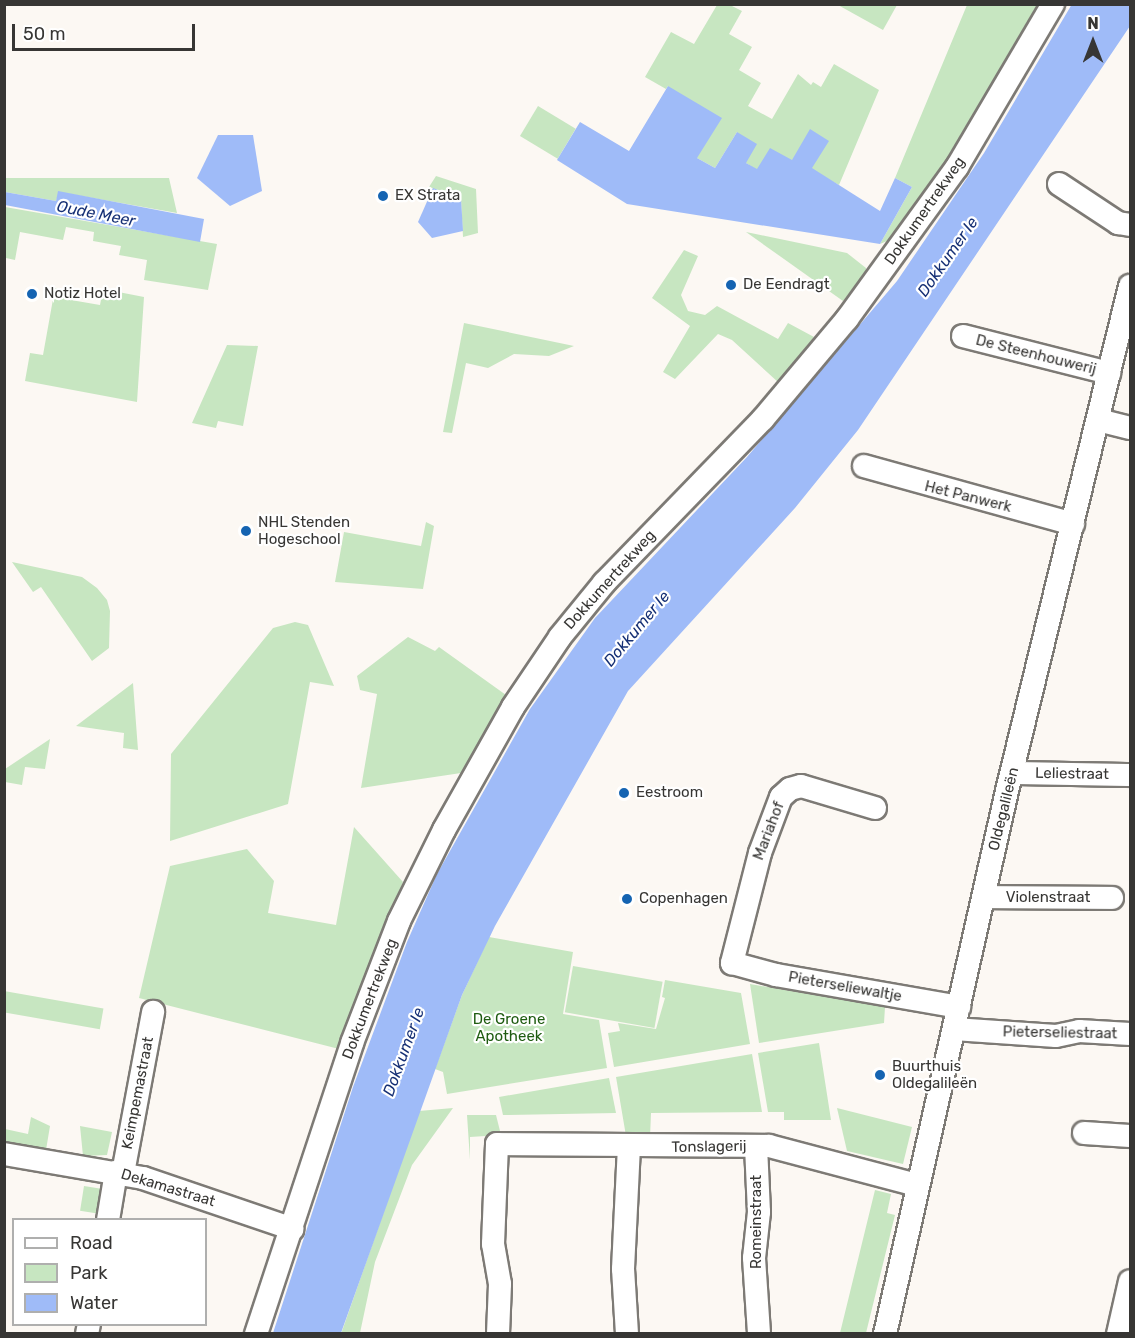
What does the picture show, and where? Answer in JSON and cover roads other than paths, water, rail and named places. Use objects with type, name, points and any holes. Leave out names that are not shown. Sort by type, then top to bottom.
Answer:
[{"type":"street","name":"Dokkumertrekweg","points":[[256,1334],[293,1229],[352,1043],[399,921],[444,830],[525,688],[604,583],[763,419],[847,319],[945,186],[1053,4]]},
{"type":"street","points":[[1059,184],[1118,223],[1131,225]]},
{"type":"street","name":"Oldegalileën","points":[[885,1334],[958,1007],[1131,286]]},
{"type":"street","name":"De Steenhouwerij","points":[[963,336],[1109,373]]},
{"type":"street","points":[[1098,420],[1131,428]]},
{"type":"street","name":"Het Panwerk","points":[[864,466],[1073,524]]},
{"type":"street","name":"Leliestraat","points":[[1013,773],[1131,776]]},
{"type":"street","name":"Mariahof","points":[[732,963],[760,853],[781,797],[790,789],[801,786],[876,808]]},
{"type":"street","name":"Violenstraat","points":[[984,897],[1112,898]]},
{"type":"street","name":"Pieterseliewaltje","points":[[732,963],[776,975],[958,1007]]},
{"type":"street","name":"Keimpemastraat","points":[[109,1218],[153,1012]]},
{"type":"street","name":"Pieterseliestraat","points":[[954,1029],[1056,1036],[1079,1031],[1131,1034]]},
{"type":"street","points":[[1084,1133],[1131,1136]]},
{"type":"street","name":"Tonslagerij","points":[[498,1334],[500,1284],[493,1244],[497,1144],[629,1148],[769,1146],[917,1185]]},
{"type":"street","name":"Romeinstraat","points":[[756,1146],[759,1212],[754,1258],[759,1334]]},
{"type":"street","points":[[627,1334],[623,1269],[629,1148]]},
{"type":"street","name":"Dekamastraat","points":[[4,1154],[120,1173],[293,1229]]},
{"type":"street","points":[[1118,1334],[1131,1281]]},
{"type":"water","name":"Dokkumer Ie","points":[[1072,4],[1130,5],[1130,26],[858,430],[795,508],[628,691],[495,926],[462,995],[341,1333],[273,1333],[353,1087],[407,942],[437,874],[530,709],[595,618],[747,457],[897,281],[984,153]]},
{"type":"water","points":[[668,86],[722,118],[697,158],[715,168],[737,132],[757,144],[746,163],[757,169],[770,148],[792,160],[810,129],[829,141],[812,168],[880,211],[895,178],[912,187],[880,244],[627,204],[557,160],[580,122],[629,151]]},
{"type":"water","points":[[218,135],[253,135],[262,191],[230,206],[197,178]]},
{"type":"water","points":[[433,188],[461,199],[463,231],[432,238],[418,222]]},
{"type":"water","name":"Oude Meer","points":[[58,191],[204,219],[200,242],[5,205],[5,192],[56,201]]},
{"type":"place","name":"EX Strata","points":[[383,196]]},
{"type":"place","name":"De Eendragt","points":[[731,285]]},
{"type":"place","name":"Notiz Hotel","points":[[32,294]]},
{"type":"place","name":"NHL Stenden Hogeschool","points":[[246,531]]},
{"type":"place","name":"Eestroom","points":[[624,793]]},
{"type":"place","name":"Copenhagen","points":[[627,899]]},
{"type":"place","name":"Buurthuis Oldegalileën","points":[[880,1075]]},
{"type":"park label","name":"De Groene Apotheek","points":[[509,1028]]}]
